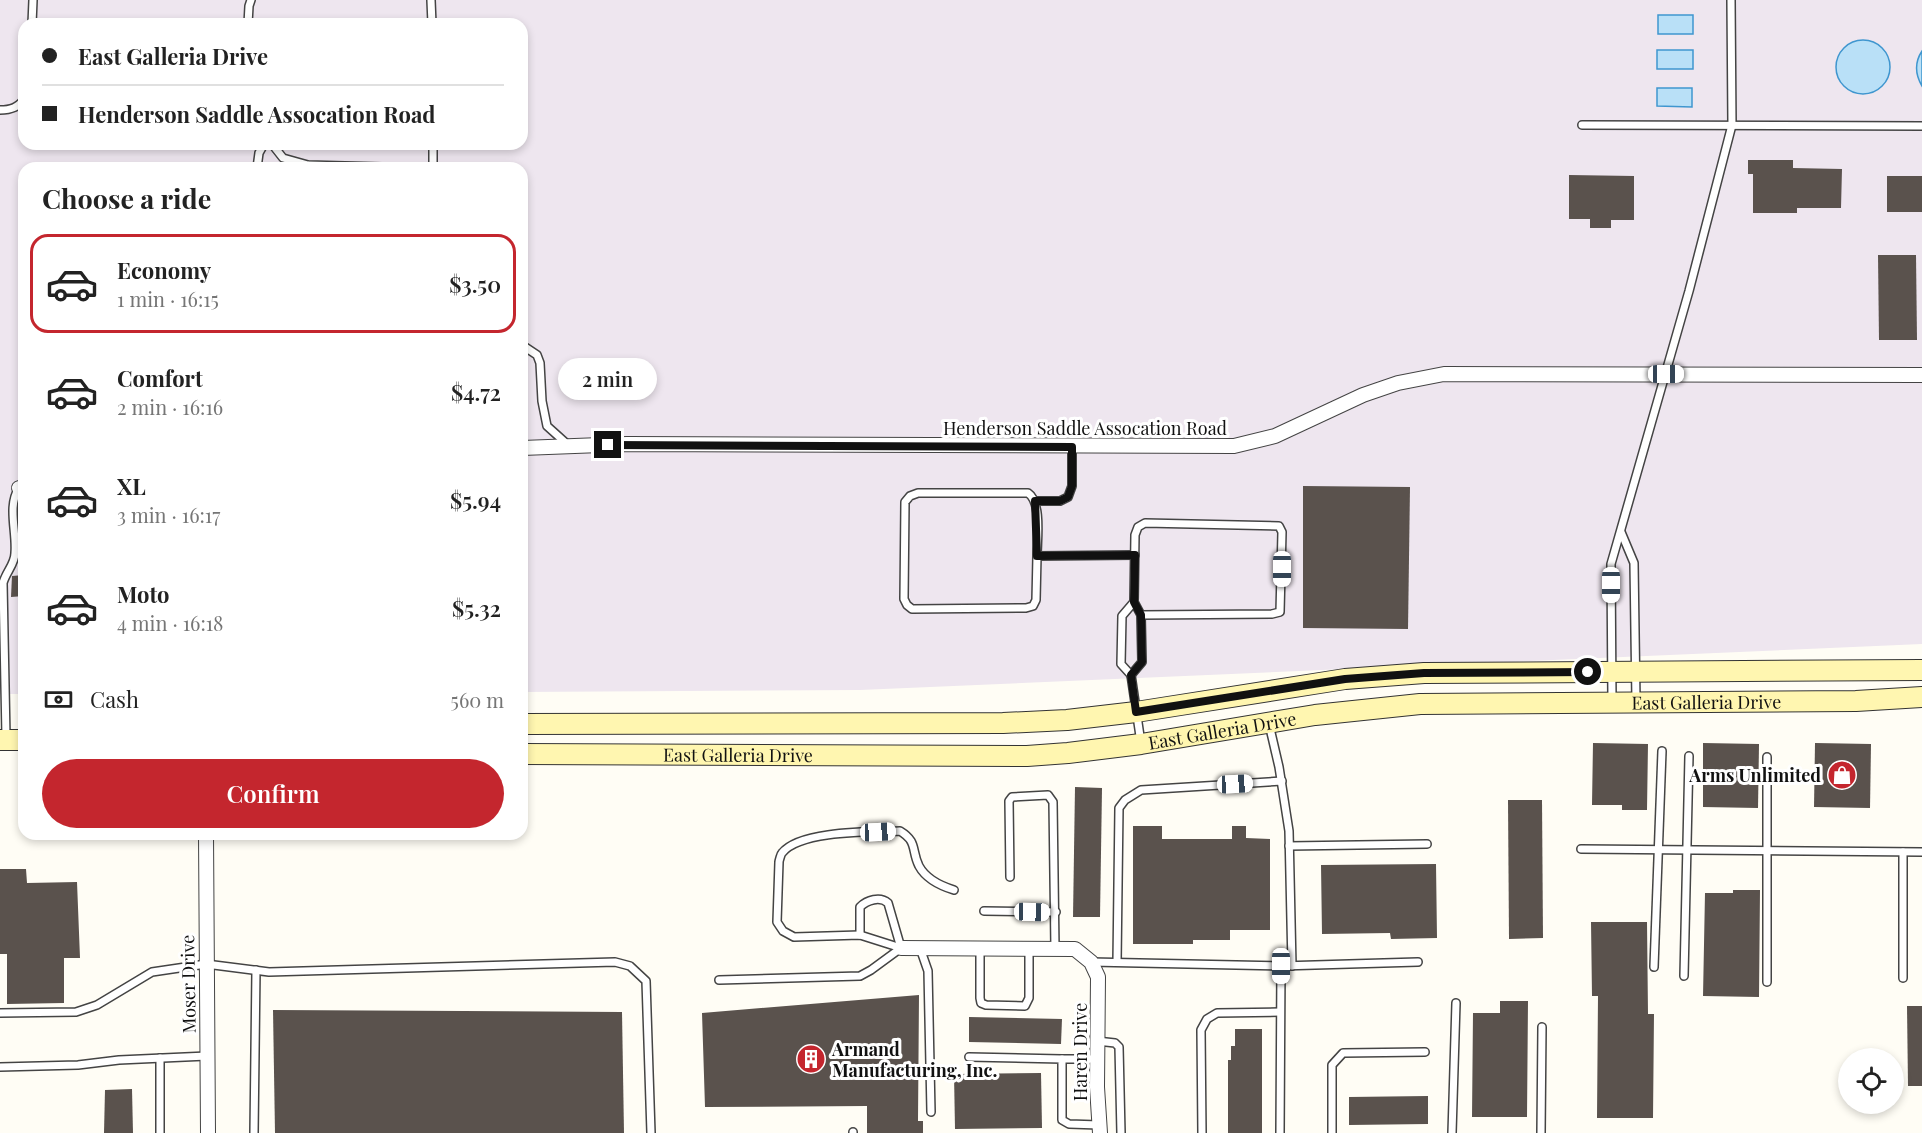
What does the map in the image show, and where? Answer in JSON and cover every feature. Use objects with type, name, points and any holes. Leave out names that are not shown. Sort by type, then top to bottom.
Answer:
[{"type":"main road","name":"East Galleria Drive","points":[[528,724],[1003,723],[1067,720],[1136,712],[1299,685],[1424,673],[1922,670]]},
{"type":"main road","name":"East Galleria Drive","points":[[528,754],[1027,756],[1141,744],[1269,722],[1367,708],[1420,704],[1856,701],[1922,697]]},
{"type":"street","name":"Henderson Saddle Assocation Road","points":[[528,448],[793,444],[1234,446],[1275,436],[1363,395],[1398,383],[1444,374],[1922,375]]},
{"type":"street","name":"Moser Drive","points":[[206,840],[208,1133]]},
{"type":"street","points":[[901,948],[1075,949],[1094,967]]},
{"type":"street","name":"Haren Drive","points":[[1094,967],[1100,1129]]},
{"type":"lane","points":[[32,18],[33,0]]},
{"type":"lane","points":[[248,18],[251,0]]},
{"type":"lane","points":[[431,0],[432,18]]},
{"type":"lane","points":[[1612,702],[1611,564],[1689,291],[1732,126],[1731,0]]},
{"type":"lane","points":[[0,110],[9,110],[18,104]]},
{"type":"lane","points":[[1582,125],[1922,126]]},
{"type":"lane","points":[[277,150],[283,158],[297,162]]},
{"type":"lane","points":[[528,349],[537,355],[540,363],[542,401],[547,426],[569,446]]},
{"type":"lane","points":[[1035,501],[1060,501],[1068,497],[1072,486],[1072,447]]},
{"type":"lane","points":[[10,740],[3,583],[16,554],[14,497],[18,492]]},
{"type":"lane","points":[[918,493],[1028,493],[1035,501],[1037,556],[1036,600],[1033,606],[1026,609],[912,609],[904,599],[905,502],[910,496],[918,493]]},
{"type":"lane","points":[[1131,675],[1142,662],[1141,615],[1134,602],[1135,535],[1138,527],[1145,523],[1280,526],[1282,532],[1280,612],[1272,614],[1141,615]]},
{"type":"lane","points":[[1621,532],[1634,563],[1636,702]]},
{"type":"lane","points":[[1037,556],[1135,555]]},
{"type":"lane","points":[[1134,602],[1122,616],[1121,664],[1131,675],[1141,744]]},
{"type":"lane","points":[[1269,722],[1282,781],[1289,846],[1292,966]]},
{"type":"lane","points":[[1654,967],[1662,751]]},
{"type":"lane","points":[[1684,976],[1689,756]]},
{"type":"lane","points":[[1767,757],[1767,982]]},
{"type":"lane","points":[[1117,962],[1119,808],[1125,800],[1141,790],[1282,781]]},
{"type":"lane","points":[[1010,877],[1009,801],[1012,797],[1048,795],[1053,802],[1055,949]]},
{"type":"lane","points":[[901,948],[860,935],[794,937],[783,931],[777,922],[779,862],[782,854],[799,842],[834,834],[900,831],[909,836],[919,866],[927,876],[940,885],[954,890]]},
{"type":"lane","points":[[1289,846],[1427,844]]},
{"type":"lane","points":[[1581,849],[1922,852]]},
{"type":"lane","points":[[1903,852],[1903,978]]},
{"type":"lane","points":[[860,935],[860,907],[872,900],[885,900],[888,903],[901,948]]},
{"type":"lane","points":[[984,911],[1056,912]]},
{"type":"lane","points":[[719,980],[860,976],[901,948]]},
{"type":"lane","points":[[919,948],[928,971],[931,1112]]},
{"type":"lane","points":[[980,948],[981,1003],[1025,1006],[1029,998],[1029,949]]},
{"type":"lane","points":[[0,1013],[76,1012],[97,1005],[152,972],[206,964],[269,972],[615,962],[630,966],[646,981],[651,1133]]},
{"type":"lane","points":[[1094,967],[1117,962],[1281,966],[1418,962]]},
{"type":"lane","points":[[1280,1133],[1281,966]]},
{"type":"lane","points":[[254,1133],[256,970]]},
{"type":"lane","points":[[1452,1133],[1456,1003]]},
{"type":"lane","points":[[1202,1133],[1201,1030],[1207,1019],[1217,1013],[1280,1012]]},
{"type":"lane","points":[[1541,1133],[1542,1027]]},
{"type":"lane","points":[[1097,1041],[1115,1043],[1119,1047],[1121,1133]]},
{"type":"lane","points":[[1332,1133],[1332,1065],[1343,1053],[1425,1052]]},
{"type":"lane","points":[[0,1067],[78,1065],[119,1060],[207,1056]]},
{"type":"lane","points":[[969,1057],[1097,1059]]},
{"type":"lane","points":[[160,1058],[160,1133]]},
{"type":"lane","points":[[1062,1059],[1062,1120],[1069,1124],[1100,1129]]},
{"type":"shaded area","points":[[0,0],[1922,0],[1922,644],[860,690],[528,692],[528,162],[18,162],[18,694],[0,694]]},
{"type":"water","points":[[1658,15],[1693,15],[1693,34],[1658,34]]},
{"type":"water","points":[[1863,40],[1873,42],[1882,48],[1888,57],[1890,67],[1888,77],[1882,86],[1873,92],[1863,94],[1853,92],[1844,86],[1838,77],[1836,67],[1838,57],[1844,48],[1853,42]]},
{"type":"water","points":[[1657,50],[1693,50],[1693,69],[1657,69]]},
{"type":"water","points":[[1922,51],[1922,86],[1916,68]]},
{"type":"water","points":[[1657,88],[1692,88],[1692,107],[1657,106]]},
{"type":"building","points":[[1748,160],[1793,160],[1793,168],[1842,169],[1841,208],[1797,208],[1797,213],[1753,213],[1753,174],[1748,174]]},
{"type":"building","points":[[1569,175],[1634,176],[1634,220],[1611,220],[1611,228],[1590,228],[1590,219],[1569,219]]},
{"type":"building","points":[[1887,176],[1922,176],[1922,212],[1887,212]]},
{"type":"building","points":[[1878,255],[1916,255],[1917,340],[1879,340]]},
{"type":"building","points":[[1303,486],[1410,487],[1408,629],[1303,628]]},
{"type":"building","points":[[12,576],[18,576],[18,596],[11,597]]},
{"type":"building","points":[[1593,743],[1648,744],[1647,810],[1622,810],[1622,805],[1592,805]]},
{"type":"building","points":[[1703,743],[1759,744],[1758,808],[1703,807]]},
{"type":"building","name":"Arms Unlimited","points":[[1815,743],[1871,744],[1870,808],[1814,807]]},
{"type":"building","points":[[1075,787],[1102,788],[1100,917],[1073,917]]},
{"type":"building","points":[[1508,800],[1542,800],[1543,938],[1509,939]]},
{"type":"building","points":[[1133,826],[1162,826],[1162,839],[1232,839],[1232,826],[1246,826],[1246,838],[1270,839],[1270,930],[1230,930],[1230,940],[1193,940],[1193,944],[1133,944]]},
{"type":"building","points":[[1436,864],[1437,938],[1391,939],[1390,933],[1322,934],[1321,865]]},
{"type":"building","points":[[0,869],[26,869],[27,883],[77,882],[80,958],[64,958],[64,1003],[7,1004],[7,954],[0,954]]},
{"type":"building","points":[[1733,890],[1760,890],[1759,997],[1703,996],[1705,893],[1733,893]]},
{"type":"building","points":[[1591,922],[1647,922],[1648,1014],[1654,1014],[1653,1118],[1597,1118],[1598,996],[1592,996]]},
{"type":"building","name":"Armand Manufacturing, Inc.","points":[[919,995],[918,1121],[923,1121],[923,1133],[867,1133],[867,1106],[705,1107],[702,1013]]},
{"type":"building","points":[[1500,1001],[1528,1001],[1527,1117],[1472,1117],[1473,1013],[1500,1013]]},
{"type":"building","points":[[1907,1006],[1922,1006],[1922,1086],[1908,1086]]},
{"type":"building","points":[[273,1010],[622,1012],[624,1133],[275,1133]]},
{"type":"building","points":[[969,1017],[1062,1019],[1061,1044],[969,1042]]},
{"type":"building","points":[[1235,1029],[1262,1029],[1262,1133],[1228,1133],[1228,1060],[1231,1060],[1231,1046],[1235,1046]]},
{"type":"building","points":[[1041,1073],[1042,1128],[955,1129],[954,1074]]},
{"type":"building","points":[[132,1089],[133,1133],[104,1133],[105,1090]]},
{"type":"building","points":[[1428,1096],[1428,1124],[1349,1125],[1349,1097]]},
{"type":"place","name":"Arms Unlimited","points":[[1842,775]]},
{"type":"place","name":"Armand Manufacturing, Inc.","points":[[811,1059]]},
{"type":"route","points":[[608,445],[1072,447],[1072,486],[1068,497],[1060,501],[1035,501],[1037,505],[1037,556],[1135,555],[1134,602],[1141,615],[1142,662],[1131,675],[1136,712],[1299,685],[1389,675],[1588,672]]}]
